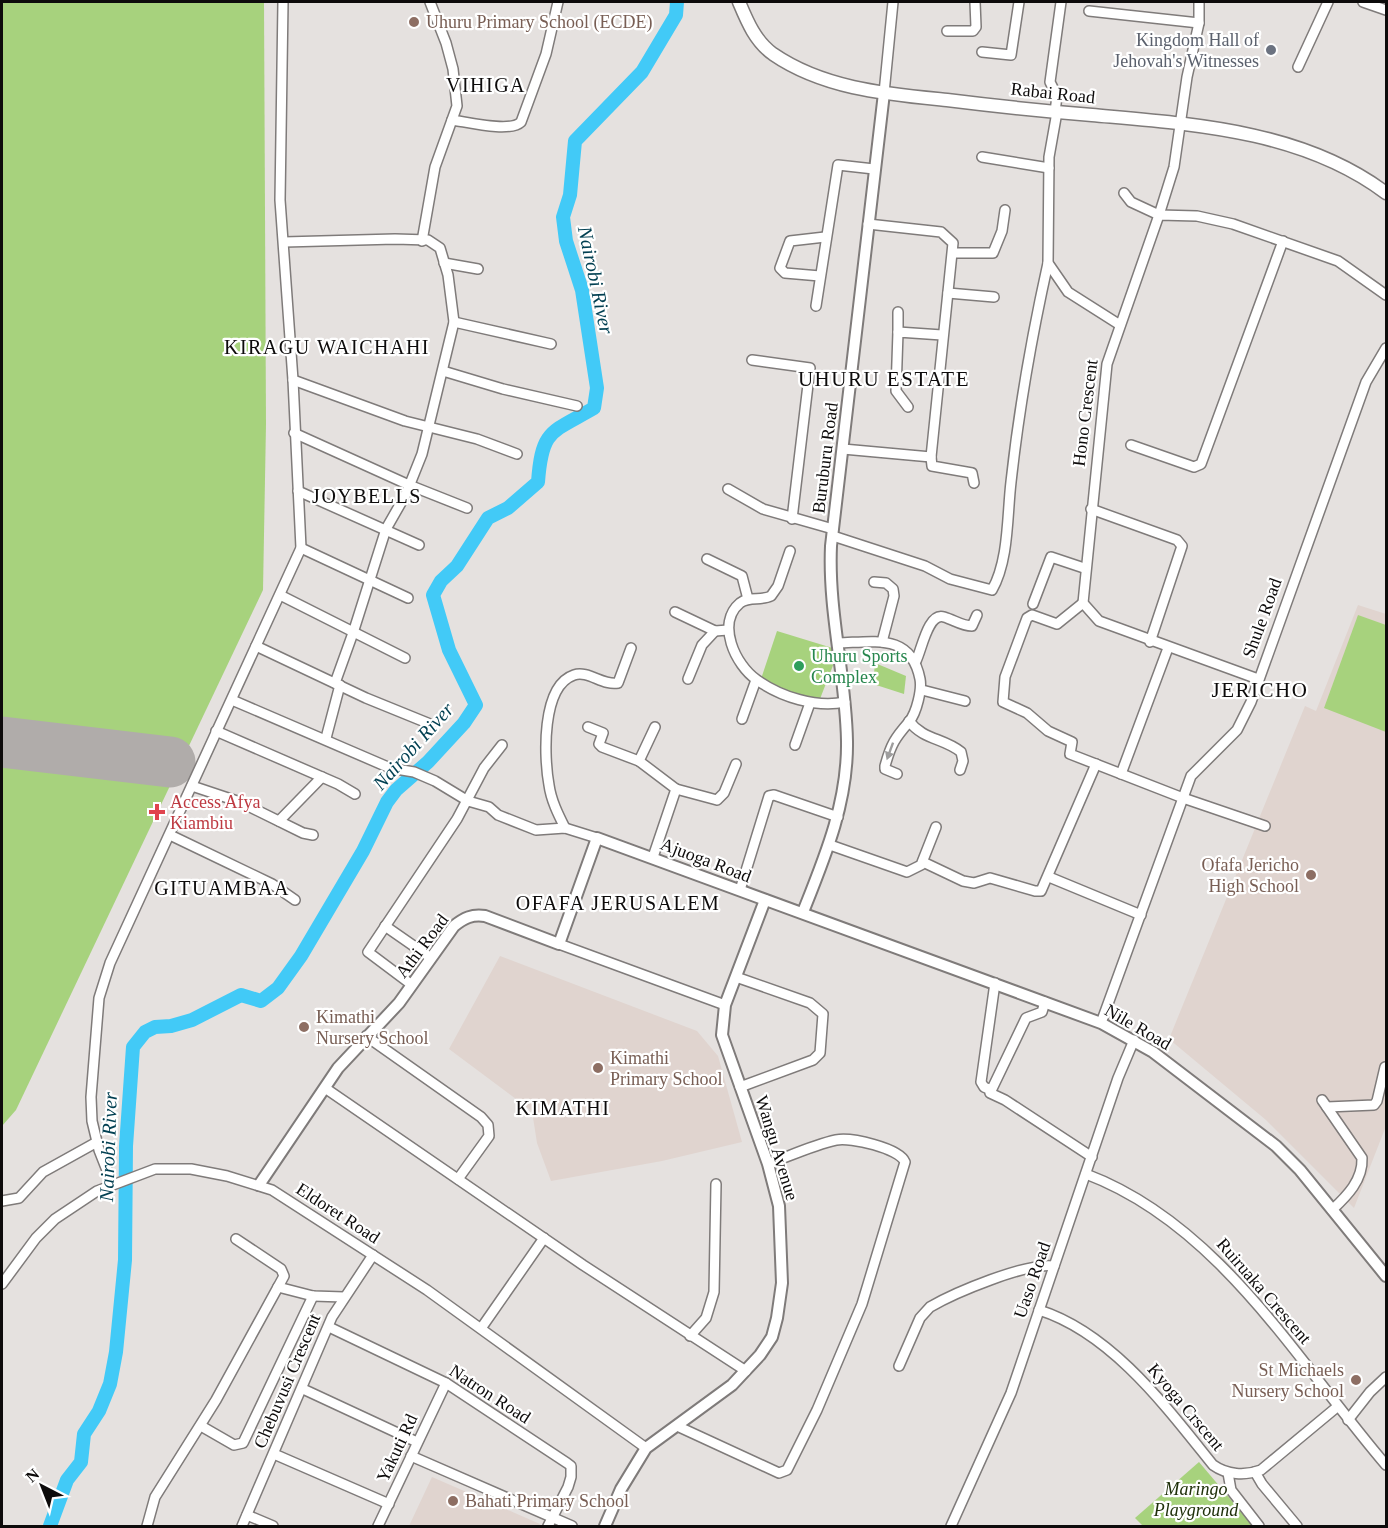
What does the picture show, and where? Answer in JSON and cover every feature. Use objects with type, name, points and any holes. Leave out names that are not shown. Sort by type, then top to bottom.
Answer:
[{"type":"main road","name":"Rabai Road","points":[[739,2],[749,27],[771,52],[786,62],[822,79],[884,93],[1182,123],[1253,135],[1290,145],[1385,188]]},
{"type":"street","points":[[114,1183],[97,1142],[92,1121],[91,1096],[99,998],[110,963],[301,548],[293,380],[280,200],[283,2]]},
{"type":"street","points":[[422,241],[435,167],[457,106],[453,69],[430,2]]},
{"type":"street","points":[[452,120],[507,127],[518,126],[546,54],[558,2]]},
{"type":"street","name":"Buruburu Road","points":[[803,912],[830,845],[838,817],[846,766],[845,702],[830,575],[893,2]]},
{"type":"street","points":[[947,31],[973,31],[976,27],[975,2]]},
{"type":"street","points":[[982,52],[1011,55],[1019,2]]},
{"type":"street","points":[[728,489],[763,509],[925,566],[950,579],[992,590],[1002,573],[1014,458],[1036,318],[1048,263],[1049,168],[1057,96],[1050,82],[1061,2]]},
{"type":"street","name":"Hono Crescent","points":[[1083,603],[1084,568],[1107,364],[1174,167],[1187,77],[1199,23],[1199,2]]},
{"type":"street","points":[[1298,67],[1328,2]]},
{"type":"street","points":[[1363,2],[1386,10]]},
{"type":"street","points":[[1089,11],[1199,23]]},
{"type":"street","points":[[982,157],[1049,168]]},
{"type":"street","points":[[816,306],[838,165],[874,169]]},
{"type":"street","points":[[1125,193],[1131,202],[1159,215],[1216,219],[1347,265],[1386,295]]},
{"type":"street","points":[[954,253],[993,253],[1002,231],[1005,210]]},
{"type":"street","points":[[868,224],[941,232],[953,243],[954,253],[942,335],[931,457],[932,466],[972,474],[974,483]]},
{"type":"street","points":[[820,276],[785,273],[780,268],[790,241],[825,237]]},
{"type":"street","points":[[284,242],[395,239],[428,240],[437,244],[444,263],[454,322],[422,454],[409,486],[386,529],[337,684],[326,738]]},
{"type":"street","points":[[1131,445],[1194,467],[1201,464],[1283,241]]},
{"type":"street","points":[[444,263],[478,270]]},
{"type":"street","points":[[1048,263],[1068,291],[1120,325]]},
{"type":"street","points":[[948,293],[994,297]]},
{"type":"street","points":[[898,312],[897,391],[908,407]]},
{"type":"street","points":[[454,322],[551,344]]},
{"type":"street","points":[[898,332],[942,335]]},
{"type":"street","name":"Shule Road","points":[[1101,1023],[1196,768],[1237,730],[1251,702],[1366,382],[1386,348]]},
{"type":"street","points":[[752,360],[810,368],[792,519]]},
{"type":"street","points":[[443,371],[503,389],[577,406]]},
{"type":"street","points":[[293,380],[405,421],[477,439],[517,454]]},
{"type":"street","points":[[294,433],[409,486],[467,508]]},
{"type":"street","points":[[843,449],[931,457]]},
{"type":"street","points":[[298,490],[419,545]]},
{"type":"street","points":[[1090,509],[1178,540],[1182,546],[1150,642]]},
{"type":"street","points":[[301,548],[408,598]]},
{"type":"street","points":[[790,551],[775,591],[766,599],[748,599],[733,610],[728,630],[735,652],[756,680],[810,703],[832,705],[845,702]]},
{"type":"street","points":[[1033,604],[1051,557],[1084,568]]},
{"type":"street","points":[[707,559],[742,576],[748,599]]},
{"type":"street","points":[[874,582],[886,583],[893,589],[894,596],[882,642]]},
{"type":"street","points":[[280,595],[405,658]]},
{"type":"street","points":[[1258,679],[1150,642],[1099,621],[1083,603],[1057,624],[1032,615],[1027,618],[1005,677],[1002,699],[1027,713],[1048,731],[1072,742],[1070,754],[1183,798],[1265,826]]},
{"type":"street","points":[[675,612],[715,631],[728,630]]},
{"type":"street","points":[[916,661],[930,623],[935,618],[941,616],[972,626],[977,615]]},
{"type":"street","points":[[688,679],[702,645],[715,631]]},
{"type":"street","points":[[838,643],[882,642],[906,649],[916,661],[922,690],[909,721],[896,735],[885,766],[885,769],[897,774]]},
{"type":"street","points":[[256,646],[337,684],[430,723]]},
{"type":"street","points":[[565,828],[552,796],[546,759],[546,733],[552,702],[563,682],[575,675],[581,674],[618,683],[631,648]]},
{"type":"street","points":[[1121,774],[1168,648]]},
{"type":"street","points":[[742,719],[756,680]]},
{"type":"street","points":[[922,690],[966,701]]},
{"type":"street","name":"Ajuoga Road","points":[[232,700],[326,738],[390,768],[414,772],[435,781],[468,801],[489,807],[498,815],[536,830],[565,828],[653,857],[765,900],[803,912]]},
{"type":"street","points":[[795,745],[810,703]]},
{"type":"street","points":[[909,721],[926,737],[943,742],[961,752],[963,761],[960,770]]},
{"type":"street","points":[[588,727],[603,733],[599,744],[602,747],[639,761],[676,789],[717,800],[724,793],[736,764]]},
{"type":"street","points":[[639,761],[655,727]]},
{"type":"street","points":[[216,731],[322,777],[355,794]]},
{"type":"street","points":[[412,985],[369,954],[468,801],[484,768],[501,745]]},
{"type":"street","points":[[923,862],[963,881],[974,883],[990,878],[1035,891],[1043,889],[1096,764]]},
{"type":"street","points":[[279,821],[322,777]]},
{"type":"street","points":[[192,786],[240,802],[313,835]]},
{"type":"street","points":[[653,857],[676,789]]},
{"type":"street","points":[[740,890],[769,796],[774,795],[838,817]]},
{"type":"street","points":[[830,845],[907,872],[917,868],[923,862],[936,827]]},
{"type":"street","points":[[170,835],[272,884],[295,900]]},
{"type":"street","points":[[559,944],[597,838]]},
{"type":"street","points":[[1049,877],[1141,915]]},
{"type":"street","name":"Wangu Avenue","points":[[605,1527],[621,1489],[646,1448],[723,1393],[746,1371],[772,1337],[781,1300],[779,1206],[768,1164],[722,1035],[725,1005],[765,900]]},
{"type":"street","name":"Nile Road","points":[[803,912],[1101,1023],[1134,1040],[1276,1146],[1386,1276]]},
{"type":"street","name":"Athi Road","points":[[259,1185],[325,1088],[366,1036],[383,1021],[412,985],[453,926],[474,915],[485,916],[725,1005]]},
{"type":"street","points":[[385,926],[431,958]]},
{"type":"street","points":[[736,977],[810,1003],[823,1014],[820,1053],[813,1060],[740,1087]]},
{"type":"street","points":[[991,1090],[984,1087],[981,1082],[995,983]]},
{"type":"street","points":[[1045,1002],[1042,1012],[1026,1018],[991,1090],[991,1095],[1005,1100],[1092,1157]]},
{"type":"street","points":[[366,1036],[481,1117],[488,1125],[489,1136],[458,1179]]},
{"type":"street","name":"Uaso Road","points":[[953,1524],[1001,1418],[1118,1078],[1134,1040]]},
{"type":"street","points":[[1332,1210],[1353,1187],[1362,1167],[1362,1158],[1324,1103],[1374,1105],[1385,1067]]},
{"type":"street","points":[[325,1088],[544,1238],[746,1371]]},
{"type":"street","points":[[677,1426],[779,1473],[788,1470],[817,1410],[862,1304],[905,1162],[902,1156],[890,1149],[842,1139],[768,1164]]},
{"type":"street","points":[[2,1201],[19,1198],[44,1172],[97,1142]]},
{"type":"street","name":"Eldoret Road","points":[[2,1284],[36,1238],[55,1219],[77,1202],[131,1176],[155,1169],[191,1169],[259,1185],[282,1196],[482,1327],[576,1399],[646,1448]]},
{"type":"street","name":"Ruiruaka Crescent","points":[[1086,1174],[1141,1198],[1199,1241],[1236,1281],[1386,1465]]},
{"type":"street","points":[[690,1336],[706,1318],[714,1292],[716,1184]]},
{"type":"street","points":[[482,1327],[544,1238]]},
{"type":"street","points":[[147,1527],[155,1497],[201,1426],[284,1276],[281,1269],[237,1239]]},
{"type":"street","name":"Chebuvusi Crescent","points":[[242,1527],[329,1327],[344,1297],[373,1255]]},
{"type":"street","points":[[898,1366],[920,1318],[930,1307],[1016,1271],[1043,1264],[1054,1266]]},
{"type":"street","points":[[278,1287],[313,1296],[344,1297]]},
{"type":"street","points":[[201,1426],[234,1445],[241,1446],[277,1376],[313,1296]]},
{"type":"street","name":"Kyoga Crscent","points":[[1039,1310],[1073,1325],[1133,1371],[1213,1465],[1228,1473],[1255,1472]]},
{"type":"street","name":"Natron Road","points":[[329,1327],[446,1383],[571,1466],[572,1477],[550,1522]]},
{"type":"street","points":[[1348,1420],[1370,1392],[1386,1377]]},
{"type":"street","name":"Yakuti Rd","points":[[378,1527],[446,1383]]},
{"type":"street","points":[[303,1389],[417,1442]]},
{"type":"street","points":[[1297,1527],[1255,1472],[1270,1464],[1337,1407]]},
{"type":"street","points":[[274,1454],[389,1504]]},
{"type":"street","points":[[411,1456],[550,1522],[572,1527]]},
{"type":"street","points":[[1228,1473],[1231,1490],[1259,1527]]},
{"type":"street","points":[[248,1515],[273,1527]]},
{"type":"street","points":[[953,1524],[964,1527]]},
{"type":"shaded area","name":"Ofafa Jericho High School","points":[[1358,605],[1386,614],[1386,1126],[1354,1208],[1266,1120],[1169,1039],[1305,706],[1316,711]]},
{"type":"shaded area","name":"Kimathi Primary School","points":[[500,956],[697,1031],[718,1056],[742,1142],[662,1161],[551,1181],[537,1143],[532,1111],[449,1049]]},
{"type":"shaded area","name":"Bahati Primary School","points":[[432,1477],[540,1524],[539,1526],[409,1526]]},
{"type":"green space","points":[[2,2],[264,2],[266,424],[263,590],[16,1110],[2,1126]]},
{"type":"green space","points":[[1358,615],[1386,625],[1386,732],[1324,708]]},
{"type":"green space","name":"Uhuru Sports Complex","points":[[777,631],[839,650],[818,704],[760,682]]},
{"type":"green space","points":[[875,663],[906,676],[904,694],[873,684]]},
{"type":"green space","name":"Maringo Playground","points":[[1199,1462],[1253,1526],[1143,1526],[1135,1518]]},
{"type":"waterway","name":"Nairobi River","points":[[50,1526],[67,1480],[81,1462],[84,1434],[99,1411],[110,1384],[116,1352],[125,1260],[126,1146],[133,1047],[145,1032],[155,1027],[171,1026],[192,1020],[241,995],[261,1001],[278,988],[301,956],[363,851],[387,802],[396,790],[428,762],[464,723],[476,705],[449,650],[433,595],[441,581],[457,566],[488,518],[508,508],[538,482],[542,452],[551,434],[594,408],[597,388],[582,290],[566,241],[563,217],[570,195],[575,141],[642,72],[676,15],[677,2]]},
{"type":"runway","points":[[2,742],[170,762]]},
{"type":"place","name":"Uhuru Primary School (ECDE)","points":[[414,22]]},
{"type":"place","name":"Kingdom Hall of Jehovah's Witnesses","points":[[1271,50]]},
{"type":"place","name":"Uhuru Sports Complex","points":[[799,666]]},
{"type":"place","name":"Access Afya Kiambiu","points":[[157,812]]},
{"type":"place","name":"Ofafa Jericho High School","points":[[1311,875]]},
{"type":"place","name":"Kimathi Nursery School","points":[[304,1027]]},
{"type":"place","name":"Kimathi Primary School","points":[[598,1068]]},
{"type":"place","name":"St Michaels Nursery School","points":[[1356,1380]]},
{"type":"place","name":"Bahati Primary School","points":[[453,1501]]},
{"type":"district","name":"VIHIGA","points":[[486,85]]},
{"type":"district","name":"KIRAGU WAICHAHI","points":[[327,347]]},
{"type":"district","name":"UHURU ESTATE","points":[[884,379]]},
{"type":"district","name":"JOYBELLS","points":[[367,496]]},
{"type":"district","name":"JERICHO","points":[[1260,690]]},
{"type":"district","name":"GITUAMBAA","points":[[222,888]]},
{"type":"district","name":"OFAFA JERUSALEM","points":[[618,903]]},
{"type":"district","name":"KIMATHI","points":[[563,1108]]}]
